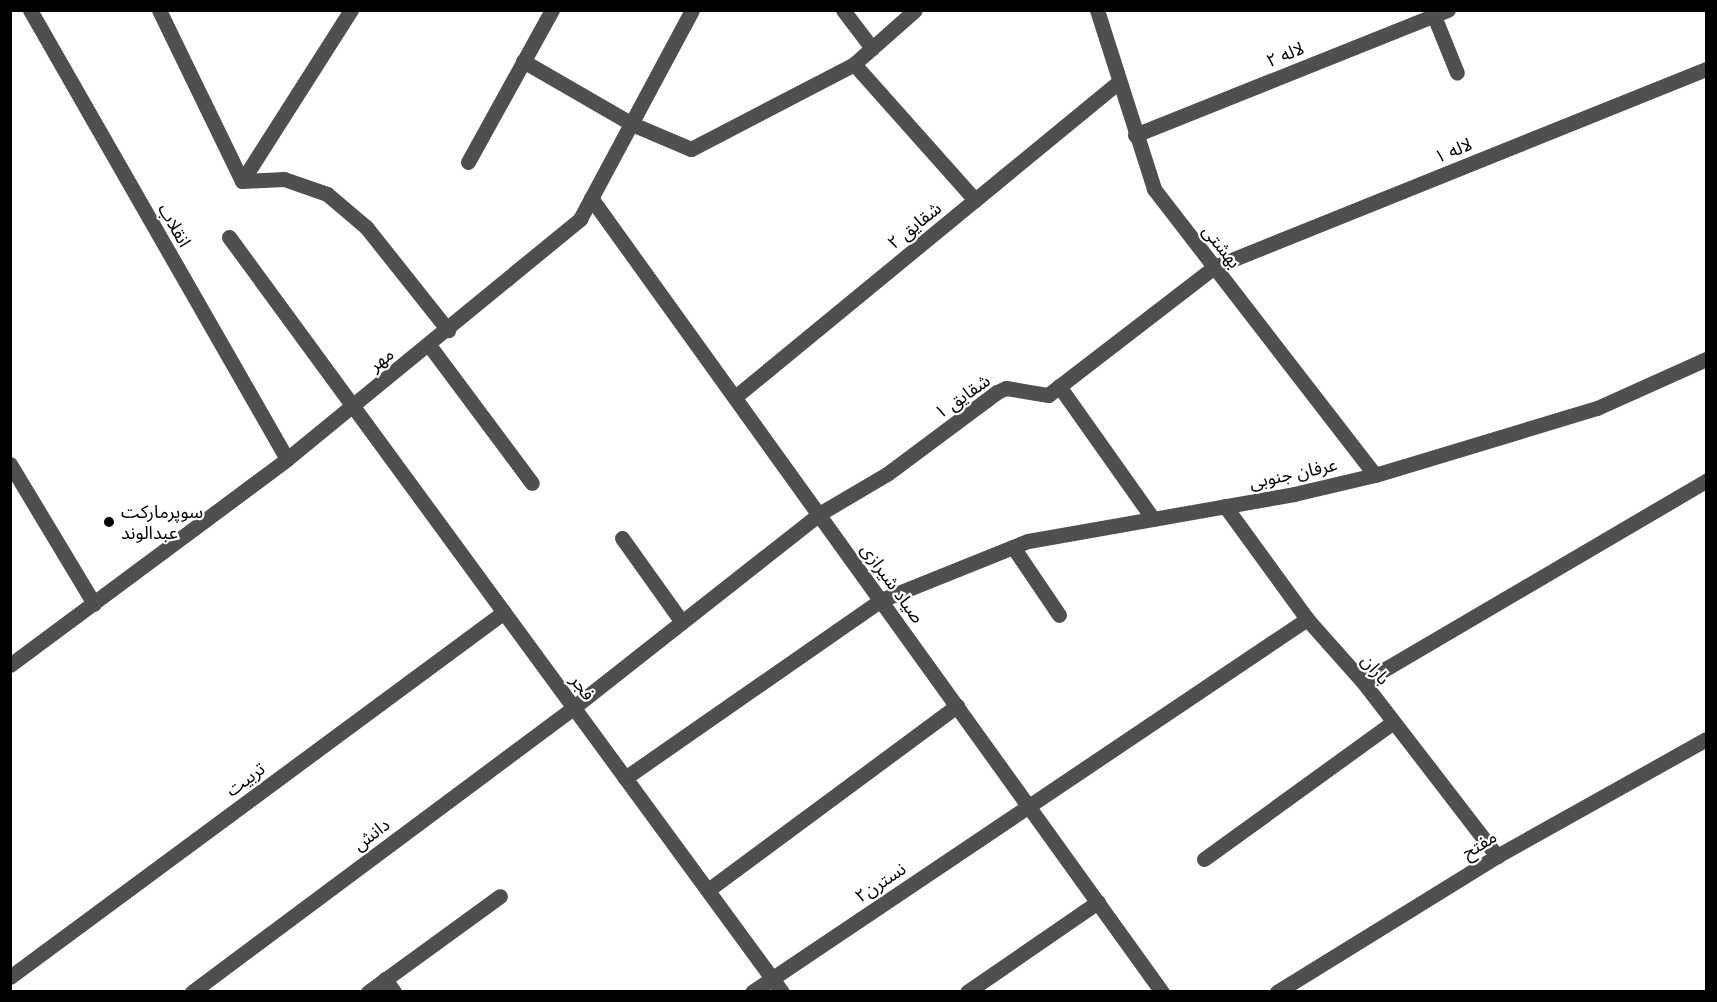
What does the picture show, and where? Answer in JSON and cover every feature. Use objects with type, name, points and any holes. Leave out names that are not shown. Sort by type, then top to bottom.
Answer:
[{"type":"street","name":"انقلاب","points":[[30,10],[287,459]]},
{"type":"street","points":[[159,10],[242,181]]},
{"type":"street","points":[[165,25],[174,10]]},
{"type":"street","points":[[242,181],[351,10]]},
{"type":"street","points":[[468,162],[552,10]]},
{"type":"street","name":"مهر","points":[[10,665],[287,459],[448,330],[580,219],[692,10]]},
{"type":"street","points":[[843,10],[872,48]]},
{"type":"street","points":[[523,61],[632,124],[691,149],[854,64],[915,10]]},
{"type":"street","name":"بهشتی","points":[[1097,10],[1117,83],[1154,189],[1375,475]]},
{"type":"street","points":[[1441,13],[1457,73]]},
{"type":"street","name":"لاله ۲","points":[[1135,135],[1441,13]]},
{"type":"street","points":[[854,64],[975,200]]},
{"type":"street","name":"لاله ۱","points":[[1214,267],[1707,69]]},
{"type":"street","name":"شقایق ۲","points":[[735,397],[1117,83]]},
{"type":"street","points":[[242,181],[284,179],[327,194],[366,226],[448,330]]},
{"type":"street","name":"صیاد شیرازی","points":[[591,198],[1162,992]]},
{"type":"street","name":"فجر","points":[[229,237],[782,992]]},
{"type":"street","name":"شقایق ۱","points":[[682,622],[819,514],[887,474],[997,392],[1006,388],[1045,396],[1214,267]]},
{"type":"street","points":[[429,345],[532,483]]},
{"type":"street","name":"عرفان جنوبی","points":[[625,778],[881,600],[1013,547],[1375,475],[1596,408],[1707,359]]},
{"type":"street","points":[[1059,386],[1153,519]]},
{"type":"street","points":[[10,464],[94,604]]},
{"type":"street","points":[[1363,682],[1707,481]]},
{"type":"street","name":"باران","points":[[1225,506],[1306,619],[1363,682],[1497,856]]},
{"type":"street","points":[[622,538],[682,622]]},
{"type":"street","points":[[1013,547],[1059,615]]},
{"type":"street","name":"تربیت","points":[[10,977],[504,612]]},
{"type":"street","name":"نسترن۲","points":[[752,992],[1306,619]]},
{"type":"street","name":"دانش","points":[[192,992],[574,707],[682,622]]},
{"type":"street","points":[[708,890],[957,706]]},
{"type":"street","points":[[1204,859],[1393,722]]},
{"type":"street","name":"مفتح","points":[[1277,992],[1497,856],[1707,740]]},
{"type":"street","points":[[368,992],[390,985],[500,896]]},
{"type":"street","points":[[967,992],[1098,902]]},
{"type":"place","name":"سوپرمارکت عبدالوند","points":[[109,522]]}]
